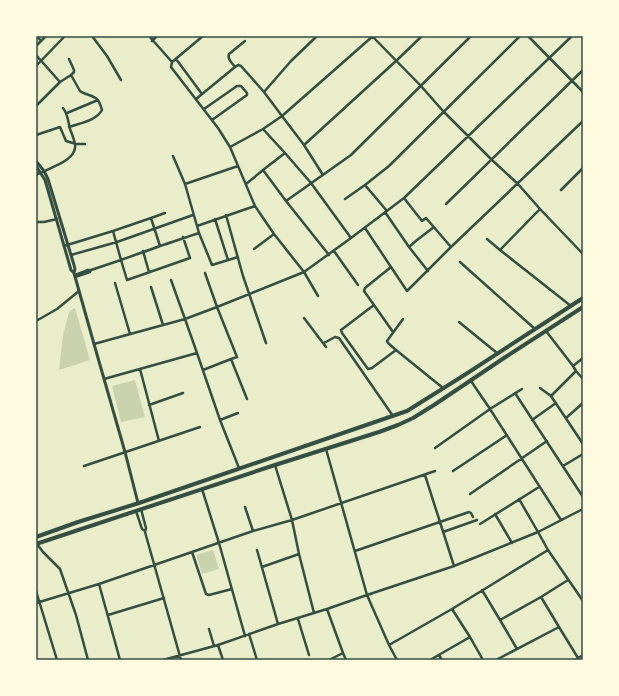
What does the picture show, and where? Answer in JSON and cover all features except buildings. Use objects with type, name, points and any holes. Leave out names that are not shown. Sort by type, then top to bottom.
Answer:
[{"type":"main road","points":[[36,537],[405,412],[583,298]]},
{"type":"main road","points":[[37,544],[379,432],[409,420],[583,307]]},
{"type":"main road","points":[[405,412],[409,420]]},
{"type":"street","points":[[37,36],[41,41]]},
{"type":"street","points":[[36,46],[46,36]]},
{"type":"street","points":[[36,66],[65,36]]},
{"type":"street","points":[[92,36],[107,56],[121,80]]},
{"type":"street","points":[[149,36],[172,62],[171,67],[218,128],[230,147],[255,206],[274,234],[304,272],[318,296]]},
{"type":"street","points":[[152,41],[157,36]]},
{"type":"street","points":[[172,62],[203,36]]},
{"type":"street","points":[[264,92],[291,61],[317,36]]},
{"type":"street","points":[[230,147],[263,129],[282,116],[373,36],[443,111],[518,184],[583,254]]},
{"type":"street","points":[[304,145],[422,36]]},
{"type":"street","points":[[286,201],[350,155],[471,36]]},
{"type":"street","points":[[345,199],[366,185],[388,166],[520,36]]},
{"type":"street","points":[[528,36],[583,92]]},
{"type":"street","points":[[94,344],[185,319],[304,272],[330,255],[404,198],[469,137],[572,36]]},
{"type":"street","points":[[235,67],[228,56],[245,41]]},
{"type":"street","points":[[36,55],[60,82]]},
{"type":"street","points":[[36,106],[60,82],[74,72],[69,59]]},
{"type":"street","points":[[176,59],[202,94]]},
{"type":"street","points":[[196,99],[235,67],[238,65],[241,66],[264,92],[304,145],[323,175]]},
{"type":"street","points":[[446,204],[583,70]]},
{"type":"street","points":[[69,127],[94,118],[102,110],[98,100],[82,92],[71,75]]},
{"type":"street","points":[[204,109],[237,86],[241,86],[247,93],[247,95],[212,120]]},
{"type":"street","points":[[67,113],[98,100]]},
{"type":"street","points":[[36,175],[58,165],[71,157],[75,152],[76,144],[69,127],[67,113],[63,108]]},
{"type":"street","points":[[365,228],[407,291],[583,121]]},
{"type":"street","points":[[36,135],[60,127],[66,141],[76,144],[85,144]]},
{"type":"street","points":[[263,129],[311,183],[351,238]]},
{"type":"street","points":[[246,184],[285,153]]},
{"type":"street","points":[[172,156],[185,184],[193,215],[212,265],[238,257]]},
{"type":"street","points":[[36,161],[42,172]]},
{"type":"street","points":[[36,166],[48,179],[59,219],[68,244],[75,269],[79,292],[125,452],[138,503]]},
{"type":"street","points":[[185,184],[238,166]]},
{"type":"street","points":[[561,190],[583,168]]},
{"type":"street","points":[[263,170],[330,255]]},
{"type":"street","points":[[366,185],[409,247],[428,271]]},
{"type":"street","points":[[404,198],[422,221],[426,218],[451,247]]},
{"type":"street","points":[[197,226],[255,206]]},
{"type":"street","points":[[500,250],[540,209]]},
{"type":"street","points":[[64,246],[165,213]]},
{"type":"street","points":[[71,255],[116,242],[193,215]]},
{"type":"street","points":[[226,215],[249,294],[266,343]]},
{"type":"street","points":[[151,218],[160,246]]},
{"type":"street","points":[[36,222],[59,219]]},
{"type":"street","points":[[59,219],[64,246],[71,270],[75,275]]},
{"type":"street","points":[[215,219],[228,260]]},
{"type":"street","points":[[409,247],[434,227]]},
{"type":"street","points":[[113,230],[127,280],[190,258],[183,237]]},
{"type":"street","points":[[75,275],[183,237],[199,233]]},
{"type":"street","points":[[254,249],[274,234]]},
{"type":"street","points":[[486,239],[571,306]]},
{"type":"street","points":[[143,251],[149,272]]},
{"type":"street","points":[[334,251],[358,285]]},
{"type":"street","points":[[460,262],[535,329]]},
{"type":"street","points":[[391,267],[365,288],[364,291],[393,332]]},
{"type":"street","points":[[203,370],[238,357],[217,307],[205,273]]},
{"type":"street","points":[[171,280],[220,420],[239,468]]},
{"type":"street","points":[[115,283],[130,334]]},
{"type":"street","points":[[151,287],[163,325]]},
{"type":"street","points":[[36,321],[57,309],[79,292]]},
{"type":"street","points":[[374,305],[341,330],[368,369],[372,368],[396,350]]},
{"type":"street","points":[[304,318],[326,347]]},
{"type":"street","points":[[403,319],[387,342],[444,388]]},
{"type":"street","points":[[459,322],[497,354]]},
{"type":"street","points":[[545,331],[583,378]]},
{"type":"street","points":[[324,343],[335,337],[339,338],[393,416]]},
{"type":"street","points":[[104,379],[197,353]]},
{"type":"street","points":[[573,366],[583,358]]},
{"type":"street","points":[[231,360],[247,398]]},
{"type":"street","points":[[140,369],[158,441]]},
{"type":"street","points":[[551,396],[576,371]]},
{"type":"street","points":[[471,381],[561,520]]},
{"type":"street","points":[[540,388],[551,396],[583,444]]},
{"type":"street","points":[[436,448],[490,409],[522,389]]},
{"type":"street","points":[[149,404],[183,393]]},
{"type":"street","points":[[515,393],[583,496]]},
{"type":"street","points":[[532,420],[556,403]]},
{"type":"street","points":[[566,418],[583,403]]},
{"type":"street","points":[[220,420],[238,413]]},
{"type":"street","points":[[84,466],[200,427]]},
{"type":"street","points":[[453,471],[507,435]]},
{"type":"street","points":[[470,494],[547,441]]},
{"type":"street","points":[[326,449],[367,595],[397,660]]},
{"type":"street","points":[[563,466],[583,454]]},
{"type":"street","points":[[275,465],[292,520],[314,613]]},
{"type":"street","points":[[38,602],[99,584],[435,471]]},
{"type":"street","points":[[425,475],[454,566]]},
{"type":"street","points":[[480,524],[539,487]]},
{"type":"street","points":[[202,489],[245,636]]},
{"type":"street","points":[[519,499],[548,550],[583,601]]},
{"type":"street","points":[[245,507],[253,531]]},
{"type":"street","points":[[163,660],[216,646],[454,566],[538,532],[583,509]]},
{"type":"street","points":[[138,510],[146,528],[145,532],[181,660]]},
{"type":"street","points":[[354,551],[469,512],[473,517]]},
{"type":"street","points":[[494,514],[512,543]]},
{"type":"street","points":[[443,532],[477,520]]},
{"type":"street","points":[[37,544],[60,570],[69,592],[88,660]]},
{"type":"street","points":[[257,550],[278,624]]},
{"type":"street","points":[[389,645],[452,609],[548,550]]},
{"type":"street","points":[[192,552],[206,594],[209,595],[232,589]]},
{"type":"street","points":[[262,567],[299,554]]},
{"type":"street","points":[[500,620],[568,580]]},
{"type":"street","points":[[99,584],[120,660]]},
{"type":"street","points":[[482,590],[517,649]]},
{"type":"street","points":[[36,591],[38,602],[58,660]]},
{"type":"street","points":[[541,597],[576,659],[583,655]]},
{"type":"street","points":[[108,615],[164,598]]},
{"type":"street","points":[[327,609],[346,660]]},
{"type":"street","points":[[452,609],[483,660]]},
{"type":"street","points":[[298,618],[309,655]]},
{"type":"street","points":[[496,660],[559,627]]},
{"type":"street","points":[[209,629],[223,660]]},
{"type":"street","points":[[249,634],[257,660]]},
{"type":"street","points":[[430,660],[470,637]]},
{"type":"street","points":[[329,660],[343,653]]},
{"type":"street","points":[[439,655],[442,660]]},
{"type":"green space","points":[[75,308],[90,360],[59,370],[63,335],[69,312]]},
{"type":"green space","points":[[135,380],[145,417],[121,422],[112,386]]},
{"type":"green space","points":[[213,550],[219,569],[202,574],[196,555]]}]
